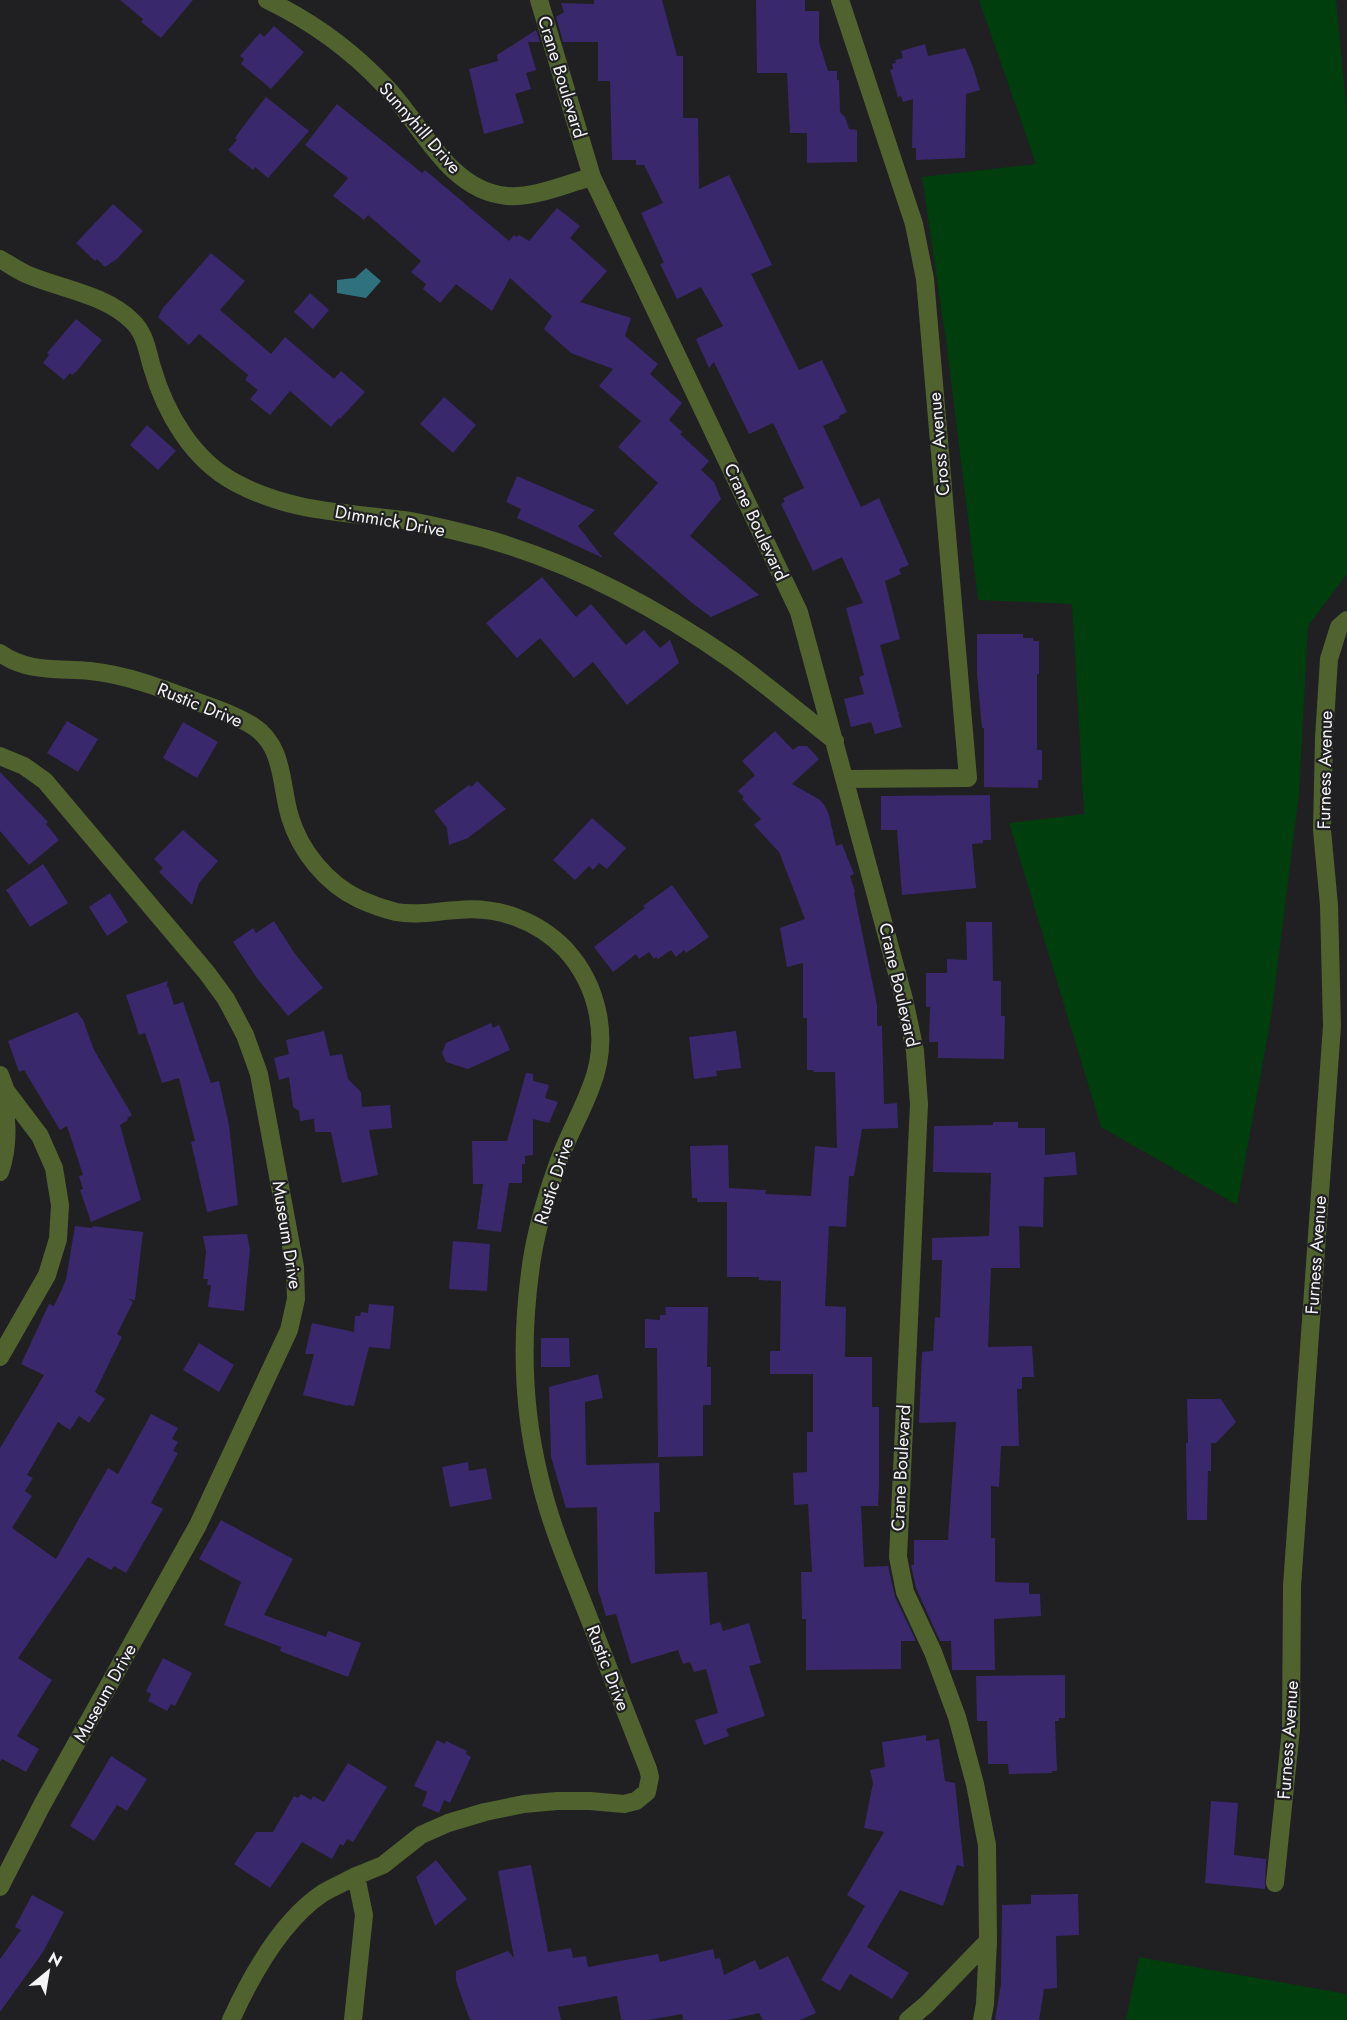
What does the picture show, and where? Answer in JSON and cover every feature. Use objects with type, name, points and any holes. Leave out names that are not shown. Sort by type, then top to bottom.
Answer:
[{"type":"street","name":"Sunnyhill Drive","points":[[267,0],[313,25],[349,52],[386,87],[447,163],[461,177],[482,189],[506,196],[528,195],[592,177]]},
{"type":"street","name":"Crane Boulevard","points":[[539,0],[592,177],[799,612],[836,741],[904,999],[915,1051],[919,1104],[898,1557],[905,1592],[933,1652],[957,1717],[975,1784],[987,1845],[988,1941],[982,2020]]},
{"type":"street","name":"Cross Avenue","points":[[840,0],[911,213],[925,279],[968,778],[845,779]]},
{"type":"street","name":"Dimmick Drive","points":[[0,259],[26,274],[115,307],[134,322],[146,341],[162,399],[179,429],[201,456],[231,481],[260,496],[291,505],[407,520],[487,540],[552,562],[616,590],[676,623],[734,662],[836,741]]},
{"type":"street","name":"Furness Avenue","points":[[1275,1884],[1292,1729],[1292,1586],[1340,1028],[1322,830],[1329,659],[1343,624]]},
{"type":"street","name":"Rustic Drive","points":[[0,653],[18,664],[40,670],[89,671],[132,679],[236,717],[256,728],[265,736],[276,754],[288,814],[294,830],[308,855],[326,876],[349,894],[395,912],[424,914],[479,909],[521,919],[545,932],[564,948],[580,967],[597,1006],[600,1024],[599,1060],[592,1086],[556,1168],[534,1251],[526,1307],[524,1354],[526,1392],[539,1476],[561,1549],[648,1769],[650,1777],[647,1792],[636,1801],[624,1804],[557,1801],[524,1804],[477,1814],[421,1834],[383,1865],[356,1876]]},
{"type":"street","name":"Museum Drive","points":[[0,756],[24,766],[45,781],[207,973],[226,999],[245,1035],[259,1074],[295,1267],[296,1299],[290,1330],[198,1525],[1,1879]]},
{"type":"street","points":[[0,1075],[6,1091],[40,1136],[54,1168],[60,1205],[58,1239],[47,1275],[0,1358]]},
{"type":"street","points":[[0,1081],[8,1130],[0,1173]]},
{"type":"street","points":[[231,2020],[265,1956],[296,1917],[322,1894],[356,1876],[364,1915],[353,2020]]},
{"type":"street","points":[[908,2020],[927,2004],[988,1941]]},
{"type":"green space","points":[[979,0],[1336,0],[1347,113],[1347,574],[1308,626],[1299,794],[1271,1018],[1237,1205],[1101,1127],[1009,823],[1084,814],[1072,604],[978,600],[947,348],[922,177],[1036,164]]},
{"type":"green space","points":[[1139,1957],[1347,1994],[1347,2020],[1126,2020]]},
{"type":"water","points":[[366,268],[381,281],[366,298],[337,293],[337,280],[355,278]]},
{"type":"building","points":[[120,0],[193,0],[161,38],[141,22],[143,19]]},
{"type":"building","points":[[594,0],[662,0],[677,56],[683,56],[683,118],[698,118],[699,189],[729,175],[772,265],[751,274],[799,370],[822,360],[847,412],[823,426],[861,507],[879,498],[909,565],[899,569],[901,574],[885,581],[900,639],[880,645],[902,727],[875,734],[871,722],[851,727],[844,699],[864,694],[859,677],[864,675],[846,608],[863,603],[842,557],[813,571],[781,504],[785,502],[783,498],[804,488],[773,423],[749,434],[714,362],[709,368],[696,339],[723,326],[701,287],[677,299],[660,264],[664,263],[641,213],[663,203],[644,165],[636,165],[636,160],[612,160],[610,81],[598,81],[598,42],[563,42],[556,17],[564,12],[561,3],[594,4]]},
{"type":"building","points":[[756,0],[805,0],[805,11],[819,11],[819,42],[828,71],[837,71],[840,112],[845,117],[849,129],[857,130],[857,162],[807,163],[807,133],[790,133],[787,73],[757,73]]},
{"type":"building","points":[[274,26],[304,52],[271,89],[241,64],[244,59],[240,56],[260,33],[264,37]]},
{"type":"building","points":[[536,30],[540,42],[528,42],[536,70],[526,73],[531,89],[515,94],[524,123],[484,134],[469,69],[498,61],[497,55]]},
{"type":"building","points":[[925,44],[928,56],[965,48],[973,67],[980,90],[966,94],[965,158],[916,160],[916,148],[912,148],[913,99],[903,102],[901,96],[898,97],[890,70],[893,69],[892,64],[896,63],[895,60],[903,58],[901,51]]},
{"type":"building","points":[[266,97],[309,131],[268,178],[255,167],[253,170],[228,150]]},
{"type":"building","points":[[337,104],[422,173],[425,170],[509,241],[514,235],[517,237],[519,235],[529,241],[557,208],[580,226],[570,238],[607,271],[580,302],[631,318],[625,336],[658,364],[650,374],[682,403],[669,420],[682,432],[680,434],[709,461],[701,470],[714,482],[721,499],[690,536],[759,595],[711,617],[613,534],[658,483],[618,447],[641,421],[599,386],[613,369],[571,353],[544,329],[552,316],[510,278],[492,311],[456,284],[440,303],[423,289],[426,284],[411,272],[421,261],[368,215],[364,220],[333,196],[348,178],[305,145]]},
{"type":"building","points":[[113,204],[143,231],[117,259],[105,267],[76,243]]},
{"type":"building","points":[[211,253],[245,281],[220,310],[271,354],[285,337],[334,379],[341,371],[365,392],[331,427],[290,391],[270,415],[250,399],[258,390],[245,380],[248,375],[199,334],[189,345],[158,317],[163,308]]},
{"type":"building","points":[[310,293],[329,310],[313,329],[294,312]]},
{"type":"building","points":[[76,319],[102,340],[77,371],[72,375],[70,373],[64,380],[43,363],[49,355],[47,353]]},
{"type":"building","points":[[444,397],[476,425],[453,453],[420,424]]},
{"type":"building","points":[[147,425],[176,451],[158,470],[130,445]]},
{"type":"building","points":[[517,476],[595,510],[578,526],[603,558],[517,518],[521,509],[506,502]]},
{"type":"building","points":[[542,577],[576,617],[591,604],[626,645],[644,630],[660,648],[670,640],[679,663],[627,705],[593,662],[574,678],[540,638],[517,658],[486,623]]},
{"type":"building","points":[[977,634],[1023,634],[1023,638],[1033,638],[1033,641],[1039,641],[1037,750],[1042,750],[1042,780],[1038,780],[1038,788],[984,787],[984,728],[982,728],[977,674]]},
{"type":"building","points":[[67,721],[98,739],[78,772],[47,753]]},
{"type":"building","points":[[183,722],[218,742],[197,778],[163,758]]},
{"type":"building","points":[[775,731],[793,750],[798,746],[807,746],[819,759],[792,784],[820,800],[825,806],[836,846],[842,844],[854,874],[850,876],[877,1005],[877,1026],[882,1026],[884,1104],[897,1103],[898,1128],[862,1129],[854,1176],[849,1176],[846,1227],[829,1226],[825,1306],[846,1307],[845,1357],[872,1357],[872,1407],[879,1407],[879,1485],[878,1506],[861,1506],[864,1567],[888,1566],[895,1597],[916,1641],[901,1641],[901,1669],[806,1670],[806,1619],[802,1619],[801,1572],[812,1572],[808,1504],[794,1505],[793,1473],[807,1472],[807,1432],[813,1432],[813,1374],[770,1374],[770,1351],[780,1351],[781,1281],[759,1280],[759,1277],[727,1277],[727,1202],[697,1202],[697,1198],[692,1198],[690,1146],[728,1145],[729,1188],[766,1190],[765,1194],[811,1196],[815,1146],[837,1148],[835,1072],[807,1070],[807,1018],[803,1018],[803,963],[787,967],[780,928],[805,919],[779,852],[754,825],[761,819],[742,799],[744,797],[738,791],[755,775],[742,761]]},
{"type":"building","points":[[0,772],[48,822],[46,824],[59,840],[29,865],[0,831]]},
{"type":"building","points":[[477,781],[506,809],[468,838],[449,845],[447,828],[434,811]]},
{"type":"building","points":[[990,795],[991,840],[972,844],[976,888],[902,895],[897,830],[881,830],[881,796]]},
{"type":"building","points":[[592,818],[626,848],[607,869],[599,863],[593,870],[589,866],[575,880],[553,860]]},
{"type":"building","points":[[183,830],[218,861],[199,883],[192,905],[159,872],[163,868],[154,859]]},
{"type":"building","points":[[43,864],[68,903],[30,927],[6,890]]},
{"type":"building","points":[[672,885],[709,937],[686,953],[684,950],[676,957],[671,950],[658,959],[656,957],[654,959],[649,952],[639,959],[636,954],[613,972],[594,947]]},
{"type":"building","points":[[110,893],[128,922],[107,936],[89,907]]},
{"type":"building","points":[[274,921],[295,954],[323,988],[288,1016],[256,977],[233,942],[253,928],[256,933]]},
{"type":"building","points":[[966,922],[992,922],[993,981],[1001,981],[1001,1016],[1005,1016],[1004,1059],[938,1058],[938,1042],[929,1042],[930,1007],[926,1007],[926,973],[947,973],[947,959],[967,960]]},
{"type":"building","points":[[168,981],[166,988],[168,986],[174,1005],[183,1002],[211,1083],[219,1081],[229,1125],[238,1205],[207,1212],[191,1142],[195,1141],[179,1078],[162,1083],[145,1033],[139,1035],[126,995]]},
{"type":"building","points":[[77,1012],[83,1020],[94,1050],[132,1115],[120,1125],[141,1200],[91,1222],[80,1190],[83,1189],[79,1176],[83,1175],[67,1126],[60,1130],[24,1070],[19,1072],[8,1041]]},
{"type":"building","points":[[491,1023],[493,1028],[499,1025],[510,1050],[468,1069],[446,1062],[442,1053],[446,1043]]},
{"type":"building","points":[[324,1031],[330,1056],[342,1054],[348,1079],[361,1092],[362,1107],[390,1105],[392,1128],[369,1130],[378,1175],[342,1183],[331,1132],[315,1132],[314,1119],[300,1121],[299,1111],[293,1107],[289,1077],[279,1080],[274,1058],[289,1054],[286,1040]]},
{"type":"building","points":[[736,1031],[741,1068],[716,1071],[717,1076],[694,1079],[689,1037]]},
{"type":"building","points":[[526,1073],[533,1074],[533,1081],[549,1085],[545,1098],[558,1102],[549,1123],[533,1119],[533,1155],[525,1156],[525,1164],[522,1164],[522,1183],[509,1183],[501,1232],[477,1229],[483,1184],[473,1184],[472,1141],[507,1141]]},
{"type":"building","points":[[993,1122],[1018,1122],[1018,1128],[1045,1128],[1045,1155],[1075,1152],[1077,1175],[1044,1177],[1043,1227],[1019,1226],[1020,1268],[991,1268],[988,1347],[1032,1346],[1034,1377],[1022,1377],[1022,1389],[1017,1389],[1019,1446],[1001,1446],[999,1487],[991,1486],[991,1538],[995,1538],[995,1582],[1029,1583],[1029,1594],[1040,1594],[1041,1616],[994,1619],[995,1670],[952,1670],[951,1641],[940,1641],[916,1588],[911,1565],[914,1565],[914,1540],[948,1540],[956,1422],[919,1423],[922,1352],[933,1351],[935,1317],[940,1318],[942,1260],[932,1260],[932,1238],[989,1236],[991,1173],[933,1172],[934,1126],[993,1125]]},
{"type":"building","points":[[75,1226],[143,1232],[135,1300],[128,1299],[133,1302],[117,1334],[122,1337],[95,1392],[105,1399],[89,1423],[79,1416],[70,1430],[58,1422],[27,1475],[33,1478],[25,1491],[32,1496],[12,1528],[56,1559],[108,1468],[118,1474],[151,1414],[178,1428],[172,1439],[178,1442],[173,1451],[178,1453],[151,1503],[163,1509],[126,1573],[114,1566],[111,1570],[88,1557],[18,1658],[52,1680],[17,1736],[39,1749],[26,1772],[2,1759],[0,1762],[0,1448],[44,1375],[21,1364],[49,1304],[54,1306],[66,1280]]},
{"type":"building","points":[[247,1234],[250,1250],[244,1311],[208,1307],[211,1285],[207,1285],[208,1279],[203,1279],[206,1252],[203,1236]]},
{"type":"building","points":[[453,1241],[490,1244],[487,1291],[449,1289]]},
{"type":"building","points":[[369,1304],[394,1306],[390,1349],[369,1347],[354,1406],[303,1395],[314,1354],[305,1354],[312,1323],[354,1332],[355,1316],[360,1316],[361,1312],[368,1313]]},
{"type":"building","points":[[665,1307],[708,1307],[707,1367],[711,1367],[711,1405],[703,1405],[703,1456],[658,1457],[657,1348],[645,1348],[645,1319],[660,1320],[660,1315],[666,1315]]},
{"type":"building","points":[[541,1338],[569,1338],[570,1367],[541,1367]]},
{"type":"building","points":[[199,1343],[234,1365],[219,1392],[183,1370]]},
{"type":"building","points":[[598,1374],[603,1398],[585,1402],[586,1465],[659,1463],[660,1512],[654,1512],[655,1574],[707,1572],[710,1625],[720,1622],[723,1631],[749,1623],[761,1663],[749,1666],[765,1716],[726,1729],[729,1736],[704,1745],[695,1720],[718,1713],[706,1669],[694,1672],[690,1662],[683,1664],[678,1650],[631,1664],[616,1614],[606,1616],[598,1590],[597,1507],[566,1508],[551,1457],[549,1387]]},
{"type":"building","points":[[1187,1399],[1221,1399],[1236,1422],[1216,1443],[1211,1443],[1207,1520],[1187,1520]]},
{"type":"building","points":[[468,1462],[469,1471],[486,1468],[492,1499],[450,1507],[442,1467]]},
{"type":"building","points":[[221,1520],[293,1559],[264,1615],[326,1637],[328,1631],[361,1643],[348,1677],[280,1651],[281,1647],[224,1625],[241,1582],[199,1559]]},
{"type":"building","points":[[163,1658],[192,1673],[175,1706],[171,1704],[167,1711],[148,1701],[151,1694],[146,1691]]},
{"type":"building","points":[[1065,1675],[1065,1718],[1055,1721],[1057,1771],[1009,1774],[1008,1764],[988,1764],[987,1721],[977,1721],[976,1676]]},
{"type":"building","points":[[926,1735],[926,1741],[939,1739],[945,1781],[955,1783],[964,1867],[957,1865],[943,1906],[900,1890],[867,1947],[909,1973],[892,1999],[850,1974],[840,1991],[821,1980],[865,1906],[847,1895],[884,1832],[864,1828],[873,1783],[870,1770],[885,1767],[882,1742]]},
{"type":"building","points":[[437,1740],[445,1744],[446,1741],[467,1751],[466,1754],[471,1757],[450,1803],[444,1800],[439,1813],[422,1806],[427,1792],[414,1786]]},
{"type":"building","points":[[111,1756],[147,1779],[127,1811],[117,1805],[94,1841],[70,1826]]},
{"type":"building","points":[[348,1763],[387,1787],[353,1842],[347,1839],[343,1846],[340,1844],[332,1859],[302,1842],[270,1888],[234,1864],[256,1832],[273,1832],[294,1796],[298,1798],[301,1794],[311,1800],[313,1796],[324,1802]]},
{"type":"building","points":[[1211,1801],[1238,1803],[1234,1855],[1266,1859],[1265,1889],[1205,1883]]},
{"type":"building","points":[[436,1860],[467,1899],[435,1926],[416,1877]]},
{"type":"building","points":[[531,1865],[548,1952],[571,1948],[573,1958],[586,1956],[588,1967],[658,1954],[660,1962],[713,1949],[715,1959],[720,1958],[724,1975],[755,1960],[760,1970],[788,1956],[816,2013],[800,2020],[763,2020],[759,2013],[728,2020],[683,2020],[682,2014],[649,2020],[621,2020],[617,1996],[558,2007],[561,2020],[470,2020],[456,1981],[456,1971],[508,1951],[514,1958],[498,1871]]},
{"type":"building","points":[[1078,1894],[1079,1935],[1056,1936],[1057,1988],[1044,1989],[1039,2020],[995,2020],[1001,1984],[1002,1905],[1031,1904],[1031,1895]]},
{"type":"building","points":[[32,1895],[64,1912],[43,1952],[0,2012],[0,1959],[21,1930],[15,1927]]}]
